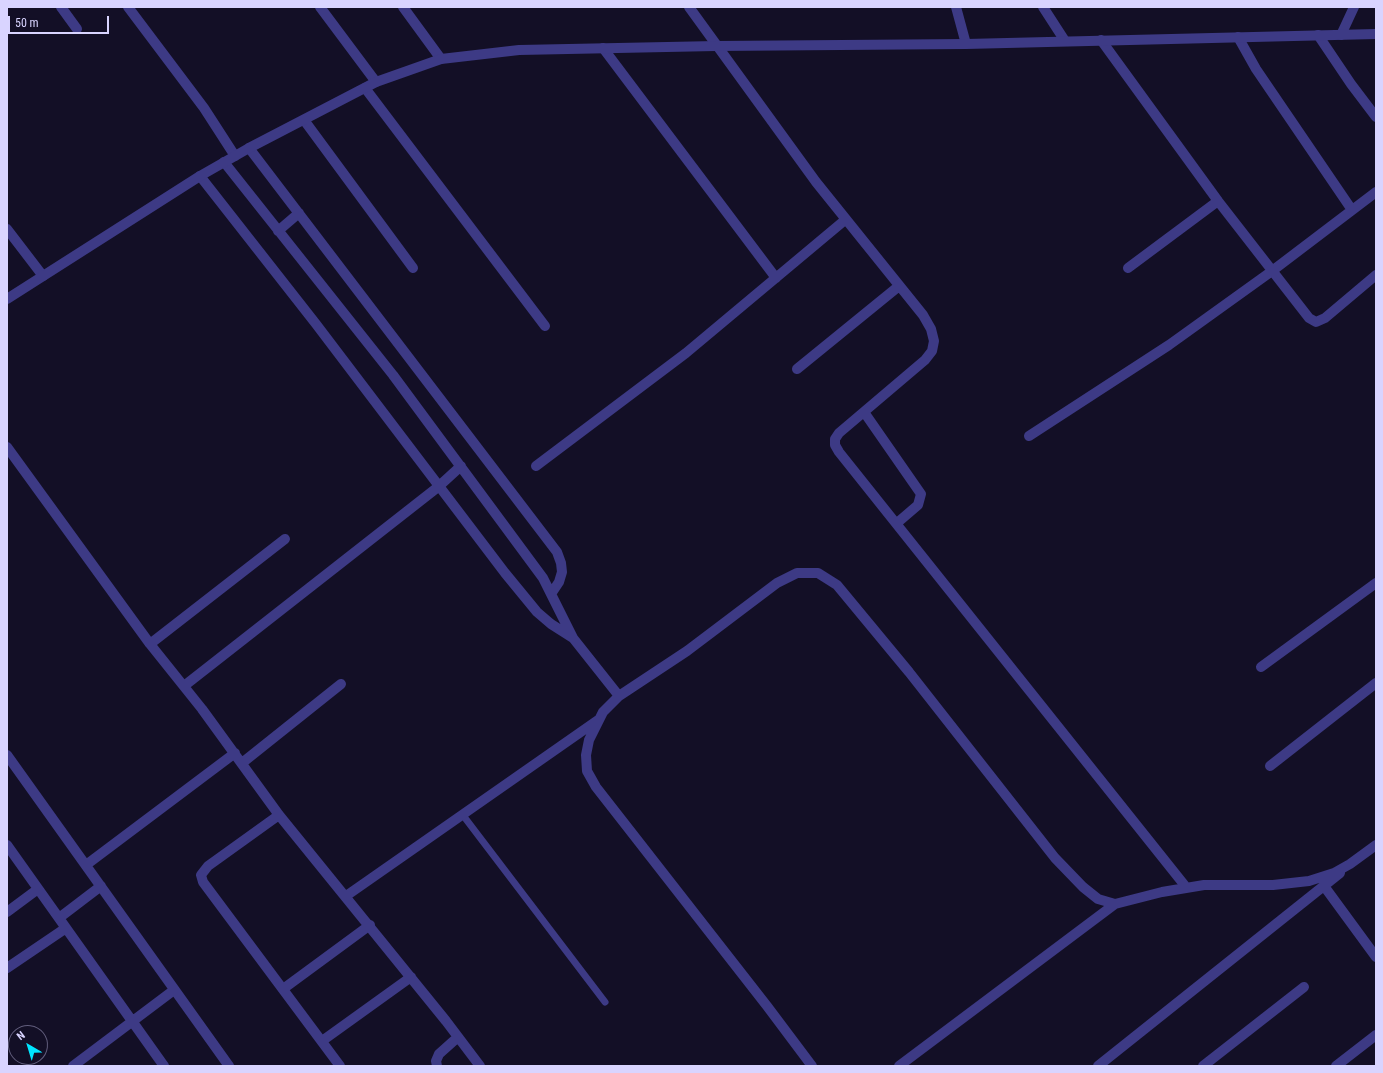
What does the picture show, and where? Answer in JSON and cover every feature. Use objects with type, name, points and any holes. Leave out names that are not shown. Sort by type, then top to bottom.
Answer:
[{"type":"street","points":[[61,7],[77,29]]},
{"type":"street","points":[[128,7],[200,102],[235,156]]},
{"type":"street","points":[[320,7],[376,82]]},
{"type":"street","points":[[403,7],[441,59]]},
{"type":"street","points":[[689,7],[790,148],[932,329],[934,341],[932,350],[925,360],[839,433],[835,439],[835,445],[1186,888]]},
{"type":"street","points":[[956,7],[966,44]]},
{"type":"street","points":[[1043,7],[1065,42]]},
{"type":"street","points":[[1341,34],[1354,7]]},
{"type":"street","points":[[7,299],[200,176],[249,148],[376,82],[441,59],[519,50],[716,46],[966,44],[1376,34]]},
{"type":"street","points":[[1318,35],[1351,84],[1376,116]]},
{"type":"street","points":[[1238,37],[1256,69],[1352,210]]},
{"type":"street","points":[[1101,40],[1218,201],[1308,318],[1316,322],[1325,318],[1376,275]]},
{"type":"street","points":[[603,48],[776,278]]},
{"type":"street","points":[[365,88],[546,326]]},
{"type":"street","points":[[304,120],[413,268]]},
{"type":"street","points":[[249,148],[557,552],[561,563],[562,572],[559,582],[551,594]]},
{"type":"street","points":[[224,162],[393,375],[461,466],[543,578],[572,638],[619,696]]},
{"type":"street","points":[[200,176],[316,324],[438,487],[501,568],[537,612],[551,624],[572,638]]},
{"type":"street","points":[[1029,436],[1169,345],[1272,271],[1376,192]]},
{"type":"street","points":[[1128,268],[1218,201]]},
{"type":"street","points":[[278,231],[299,213]]},
{"type":"street","points":[[536,466],[686,353],[845,220]]},
{"type":"street","points":[[7,229],[43,276]]},
{"type":"street","points":[[797,369],[899,286]]},
{"type":"street","points":[[864,412],[921,494],[918,505],[897,523]]},
{"type":"street","points":[[7,447],[150,644],[235,753],[279,814],[370,925],[480,1066]]},
{"type":"street","points":[[184,686],[438,487],[461,466]]},
{"type":"street","points":[[150,644],[285,539]]},
{"type":"street","points":[[812,1066],[596,787],[587,772],[586,755],[589,740],[603,712],[619,696],[688,651],[777,583],[797,573],[818,572],[837,585],[909,672],[1055,858],[1083,887],[1098,899],[1115,904]]},
{"type":"street","points":[[1261,667],[1376,583]]},
{"type":"street","points":[[1270,766],[1376,683]]},
{"type":"street","points":[[242,763],[341,684]]},
{"type":"street","points":[[346,896],[598,720]]},
{"type":"street","points":[[86,864],[235,753]]},
{"type":"street","points":[[7,754],[86,864],[225,1064]]},
{"type":"street","points":[[279,814],[208,866],[201,875],[203,882],[340,1066]]},
{"type":"street","points":[[7,845],[164,1066]]},
{"type":"street","points":[[1098,1066],[1350,864],[1376,845]]},
{"type":"street","points":[[899,1066],[1115,904],[1204,885],[1273,885],[1303,882],[1334,873],[1350,864]]},
{"type":"street","points":[[59,918],[101,886]]},
{"type":"street","points":[[1324,886],[1376,957]]},
{"type":"street","points":[[7,912],[38,889]]},
{"type":"street","points":[[283,989],[370,925]]},
{"type":"street","points":[[7,968],[66,928]]},
{"type":"street","points":[[322,1041],[411,977]]},
{"type":"street","points":[[1203,1066],[1304,987]]},
{"type":"street","points":[[73,1066],[174,990]]},
{"type":"street","points":[[1336,1066],[1376,1035]]},
{"type":"street","points":[[437,1066],[436,1061],[439,1054],[458,1037]]},
{"type":"lane","points":[[462,814],[605,1002]]}]
